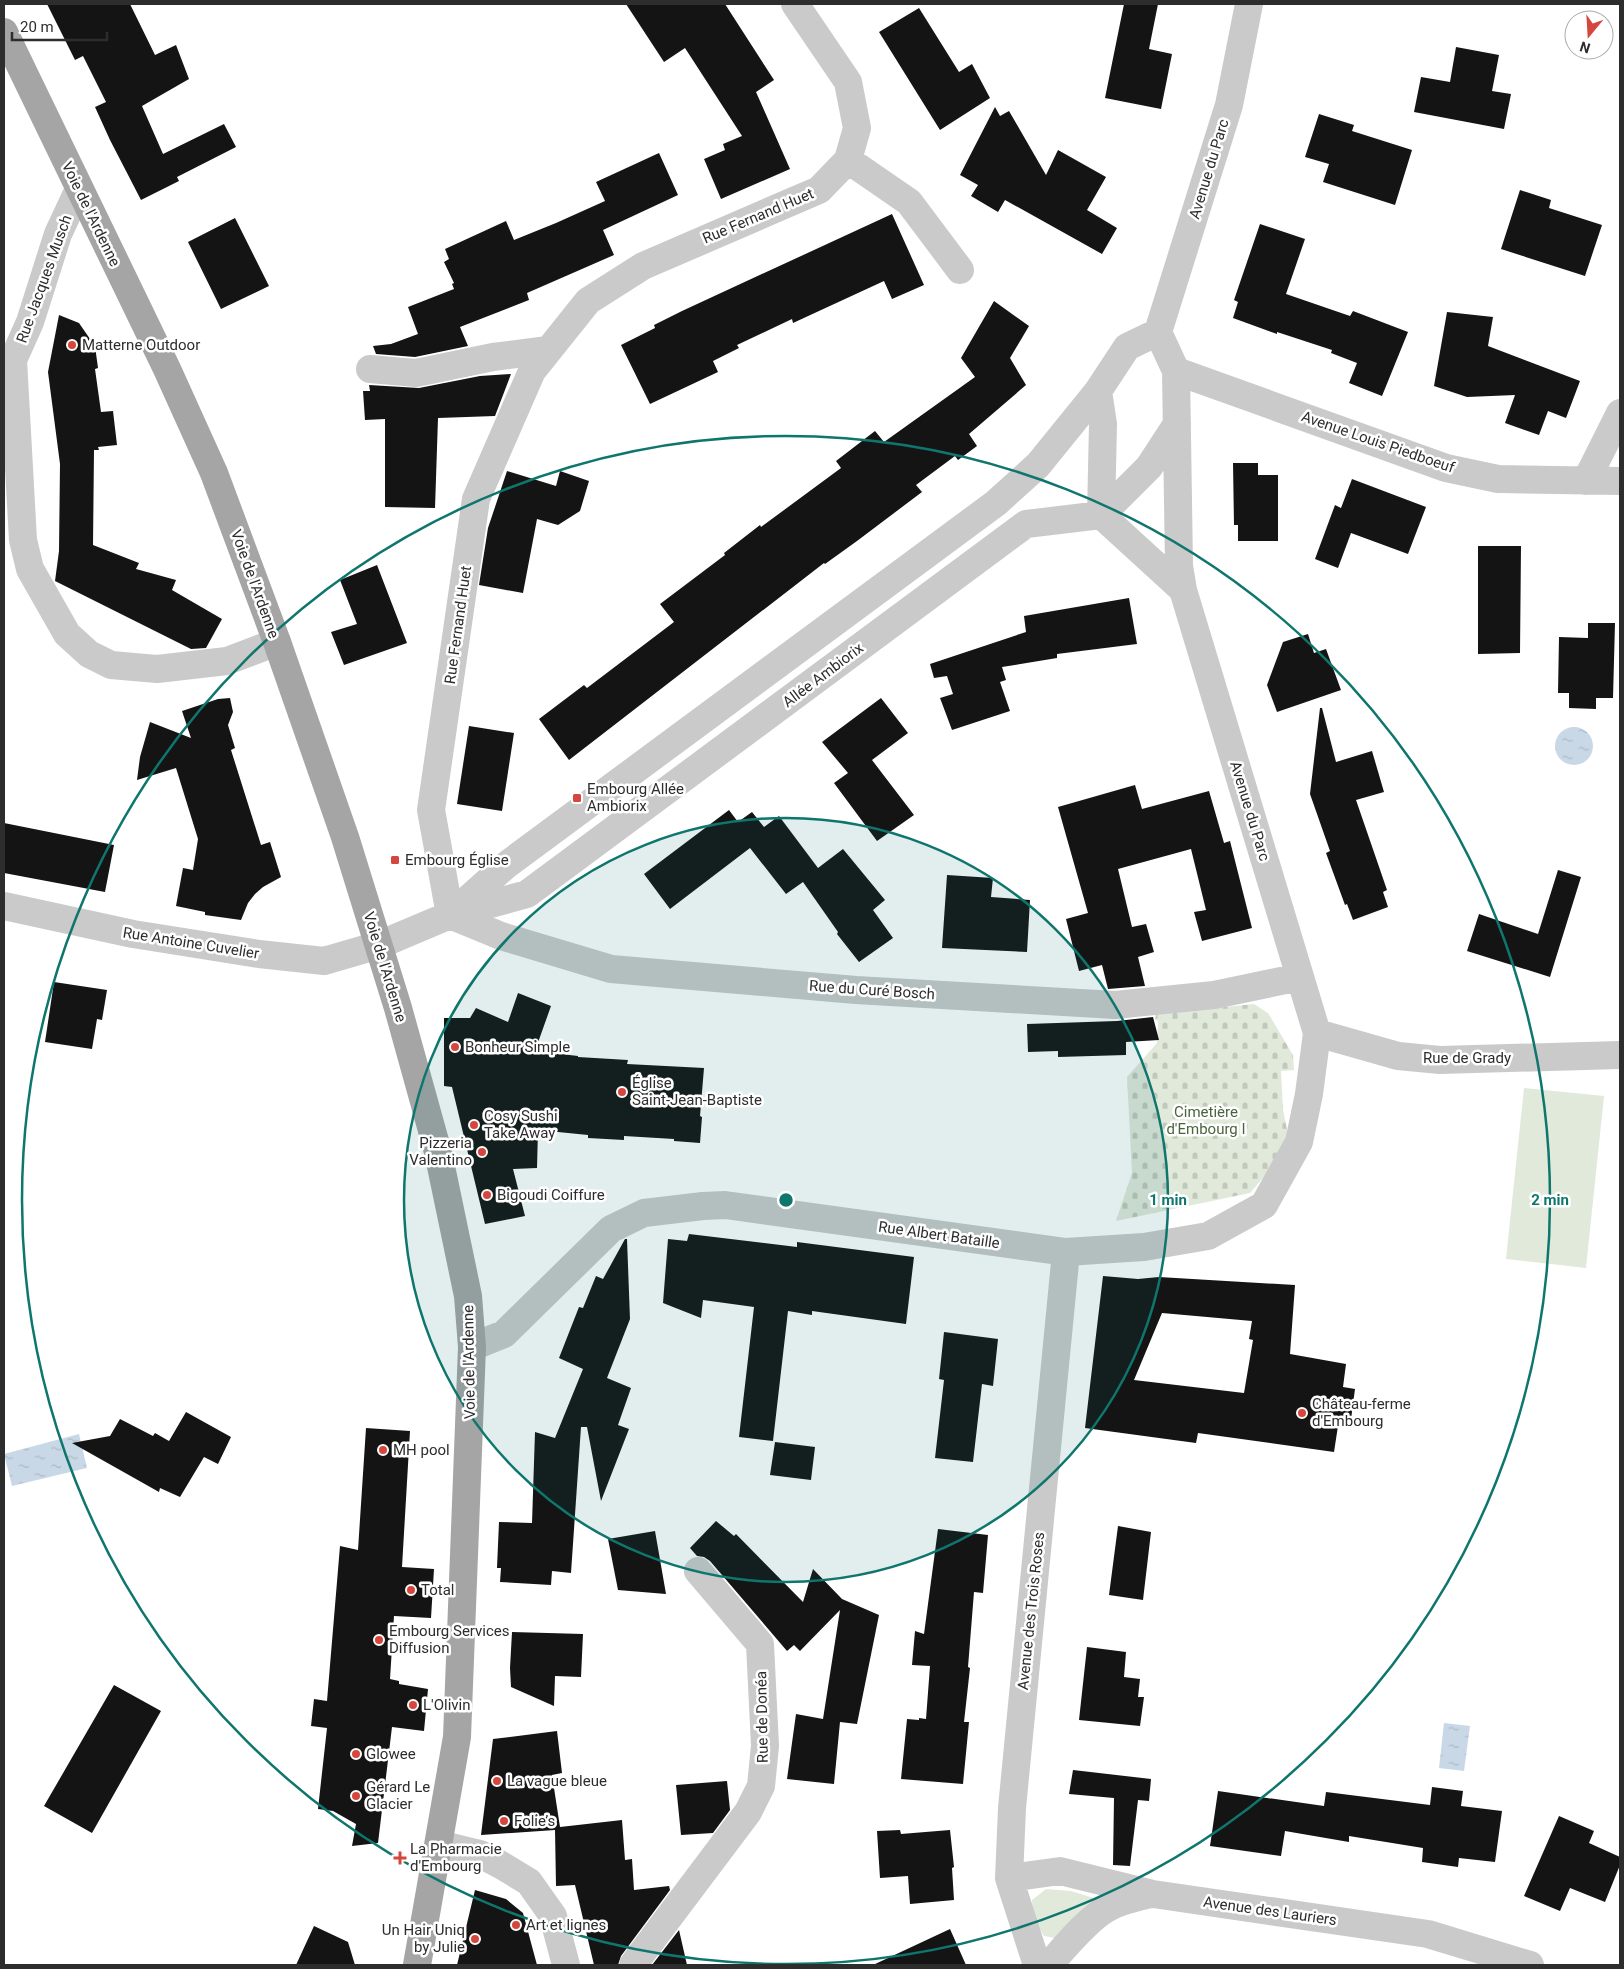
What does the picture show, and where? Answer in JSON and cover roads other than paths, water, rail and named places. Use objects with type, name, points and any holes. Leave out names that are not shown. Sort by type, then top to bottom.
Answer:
[{"type":"main road","name":"Voie de l'Ardenne","points":[[4,32],[167,369],[214,473],[277,642],[345,837],[379,945],[438,1152],[468,1296],[472,1347],[457,1737],[440,1844],[417,1965]]},
{"type":"street","name":"Rue Fernand Huet","points":[[450,915],[430,810],[476,499],[532,371],[588,301],[643,266],[819,190],[848,160],[857,128],[848,82],[795,4]]},
{"type":"street","name":"Avenue du Parc","points":[[1249,4],[1229,105],[1158,332],[1176,371],[1178,566],[1183,590],[1317,1032]]},
{"type":"street","points":[[848,160],[909,202],[960,270]]},
{"type":"street","name":"Rue Jacques Musch","points":[[8,360],[30,322],[58,234],[79,189]]},
{"type":"street","points":[[1158,332],[1127,347],[1098,391],[1103,424],[1101,515],[1183,590]]},
{"type":"street","points":[[370,369],[416,373],[493,357],[548,350]]},
{"type":"street","points":[[8,360],[23,540],[30,569],[67,634],[89,654],[111,665],[157,669],[227,661],[277,642]]},
{"type":"street","name":"Avenue Louis Piedboeuf","points":[[1176,371],[1446,468],[1498,479],[1620,481]]},
{"type":"street","name":"Allée Ambiorix","points":[[450,915],[505,866],[996,503],[1038,465],[1098,391]]},
{"type":"street","points":[[1586,481],[1620,413]]},
{"type":"street","points":[[1101,515],[1149,467],[1177,424]]},
{"type":"street","name":"Allée Ambiorix","points":[[379,945],[450,915],[527,894],[1026,524],[1101,515]]},
{"type":"street","name":"Rue Antoine Cuvelier","points":[[4,906],[133,934],[259,954],[324,961],[379,945]]},
{"type":"street","name":"Rue du Curé Bosch","points":[[450,915],[501,936],[611,969],[856,990],[1114,1005],[1214,995],[1300,978]]},
{"type":"street","name":"Rue Albert Bataille","points":[[472,1347],[504,1334],[610,1229],[644,1213],[724,1205],[1066,1252],[1144,1247],[1208,1236],[1264,1205],[1299,1142],[1309,1094],[1317,1032]]},
{"type":"street","name":"Rue de Grady","points":[[1317,1032],[1398,1056],[1440,1060],[1620,1055]]},
{"type":"street","name":"Avenue des Trois Roses","points":[[1037,1965],[1009,1878],[1012,1808],[1066,1252]]},
{"type":"street","name":"Rue de Donéa","points":[[633,1965],[748,1812],[760,1786],[765,1746],[760,1644],[698,1571]]},
{"type":"street","points":[[440,1844],[480,1854],[529,1882],[553,1916],[566,1965]]},
{"type":"street","name":"Avenue des Lauriers","points":[[1009,1878],[1060,1871],[1153,1894],[1428,1934],[1530,1965]]},
{"type":"street","points":[[1049,1965],[1072,1938],[1101,1912],[1126,1900],[1153,1894]]},
{"type":"water","points":[[1574,727],[1587,733],[1593,746],[1587,759],[1574,765],[1561,759],[1555,746],[1561,733]]},
{"type":"water","points":[[79,1434],[87,1468],[12,1486],[4,1454]]},
{"type":"water","points":[[1444,1723],[1470,1726],[1464,1771],[1439,1768]]},
{"type":"place","name":"Matterne Outdoor","points":[[72,345]]},
{"type":"place","name":"Embourg Allée Ambiorix","points":[[577,798]]},
{"type":"place","name":"Embourg Église","points":[[395,860]]},
{"type":"place","name":"Bonheur Simple","points":[[455,1047]]},
{"type":"place","name":"Église Saint-Jean-Baptiste","points":[[622,1092]]},
{"type":"place","name":"Cosy Sushi Take Away","points":[[474,1125]]},
{"type":"place","name":"Pizzeria Valentino","points":[[482,1152]]},
{"type":"place","name":"Bigoudi Coiffure","points":[[487,1195]]},
{"type":"place","name":"Château-ferme d'Embourg","points":[[1302,1413]]},
{"type":"place","name":"MH pool","points":[[383,1450]]},
{"type":"place","name":"Total","points":[[411,1590]]},
{"type":"place","name":"Embourg Services Diffusion","points":[[379,1640]]},
{"type":"place","name":"L'Olivin","points":[[413,1705]]},
{"type":"place","name":"Glowee","points":[[356,1754]]},
{"type":"place","name":"La vague bleue","points":[[497,1781]]},
{"type":"place","name":"Gérard Le Glacier","points":[[356,1796]]},
{"type":"place","name":"Folie’s","points":[[504,1821]]},
{"type":"place","name":"La Pharmacie d'Embourg","points":[[400,1858]]},
{"type":"place","name":"Art et lignes","points":[[516,1925]]},
{"type":"place","name":"Un Hair Uniq by Julie","points":[[475,1939]]},
{"type":"park label","name":"Cimetière d'Embourg I","points":[[1206,1120]]}]
